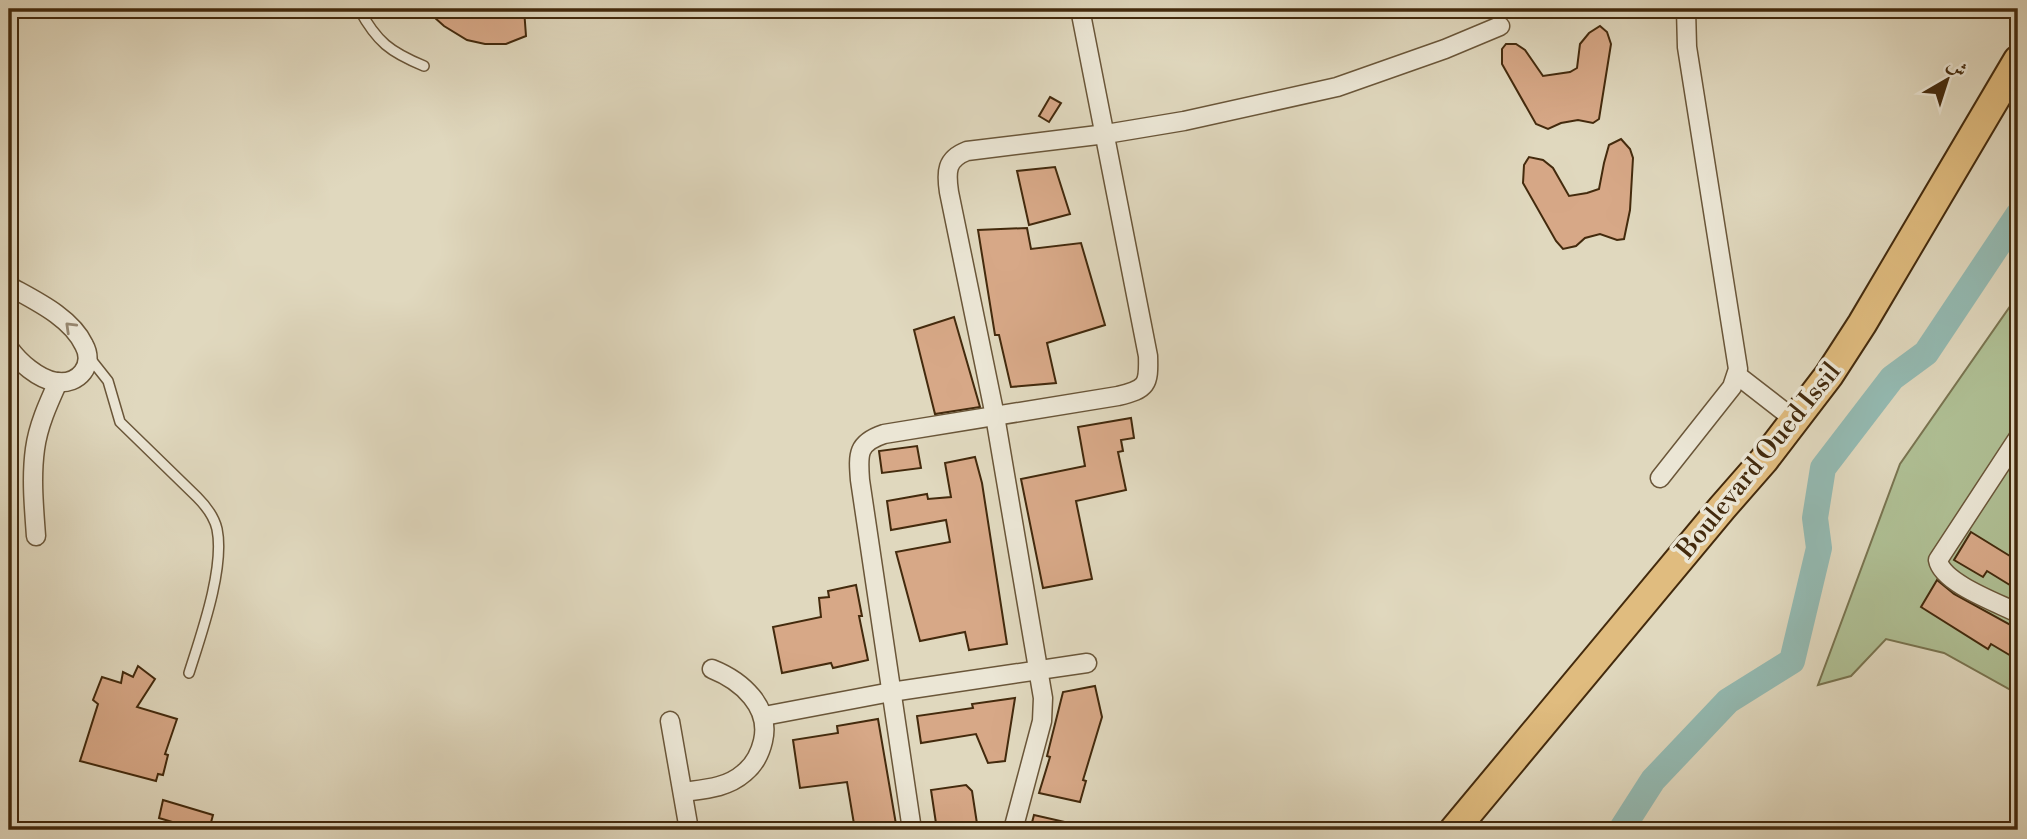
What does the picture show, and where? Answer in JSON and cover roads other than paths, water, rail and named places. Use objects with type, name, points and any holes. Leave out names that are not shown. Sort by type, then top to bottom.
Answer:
[{"type":"main road","name":"Boulevard Oued Issil","points":[[1454,830],[1763,460],[1829,374],[1862,324],[2018,60]]},
{"type":"street","points":[[912,830],[860,480],[860,453],[863,446],[870,439],[884,434],[1118,396],[1143,388],[1148,380],[1148,356],[1080,9]]},
{"type":"street","points":[[1660,478],[1727,394],[1738,374],[1687,47],[1686,9]]},
{"type":"street","points":[[1013,830],[1042,721],[1043,698],[995,416],[949,192],[949,166],[957,155],[967,151],[1106,134],[1184,121],[1338,87],[1445,49],[1500,26]]},
{"type":"street","points":[[9,286],[73,329],[84,343],[88,356],[86,370],[78,377],[58,382],[46,379],[29,368],[9,348]]},
{"type":"street","points":[[1738,374],[1795,419]]},
{"type":"street","points":[[36,536],[33,467],[35,449],[58,382]]},
{"type":"street","points":[[2018,438],[1938,560],[1940,568],[1948,576],[2018,613]]},
{"type":"street","points":[[764,716],[891,692],[1087,663]]},
{"type":"street","points":[[683,792],[719,787],[744,774],[761,751],[765,733],[764,716],[751,695],[740,684],[712,669]]},
{"type":"street","points":[[670,721],[689,830]]},
{"type":"lane","points":[[359,9],[371,31],[380,39],[399,55],[425,66]]},
{"type":"lane","points":[[88,356],[108,381],[121,422],[197,497],[209,512],[216,528],[218,551],[213,593],[189,673]]},
{"type":"waterway","points":[[1621,830],[1653,780],[1728,701],[1792,661],[1819,548],[1815,518],[1823,468],[1892,378],[1926,353],[2018,215]]}]
